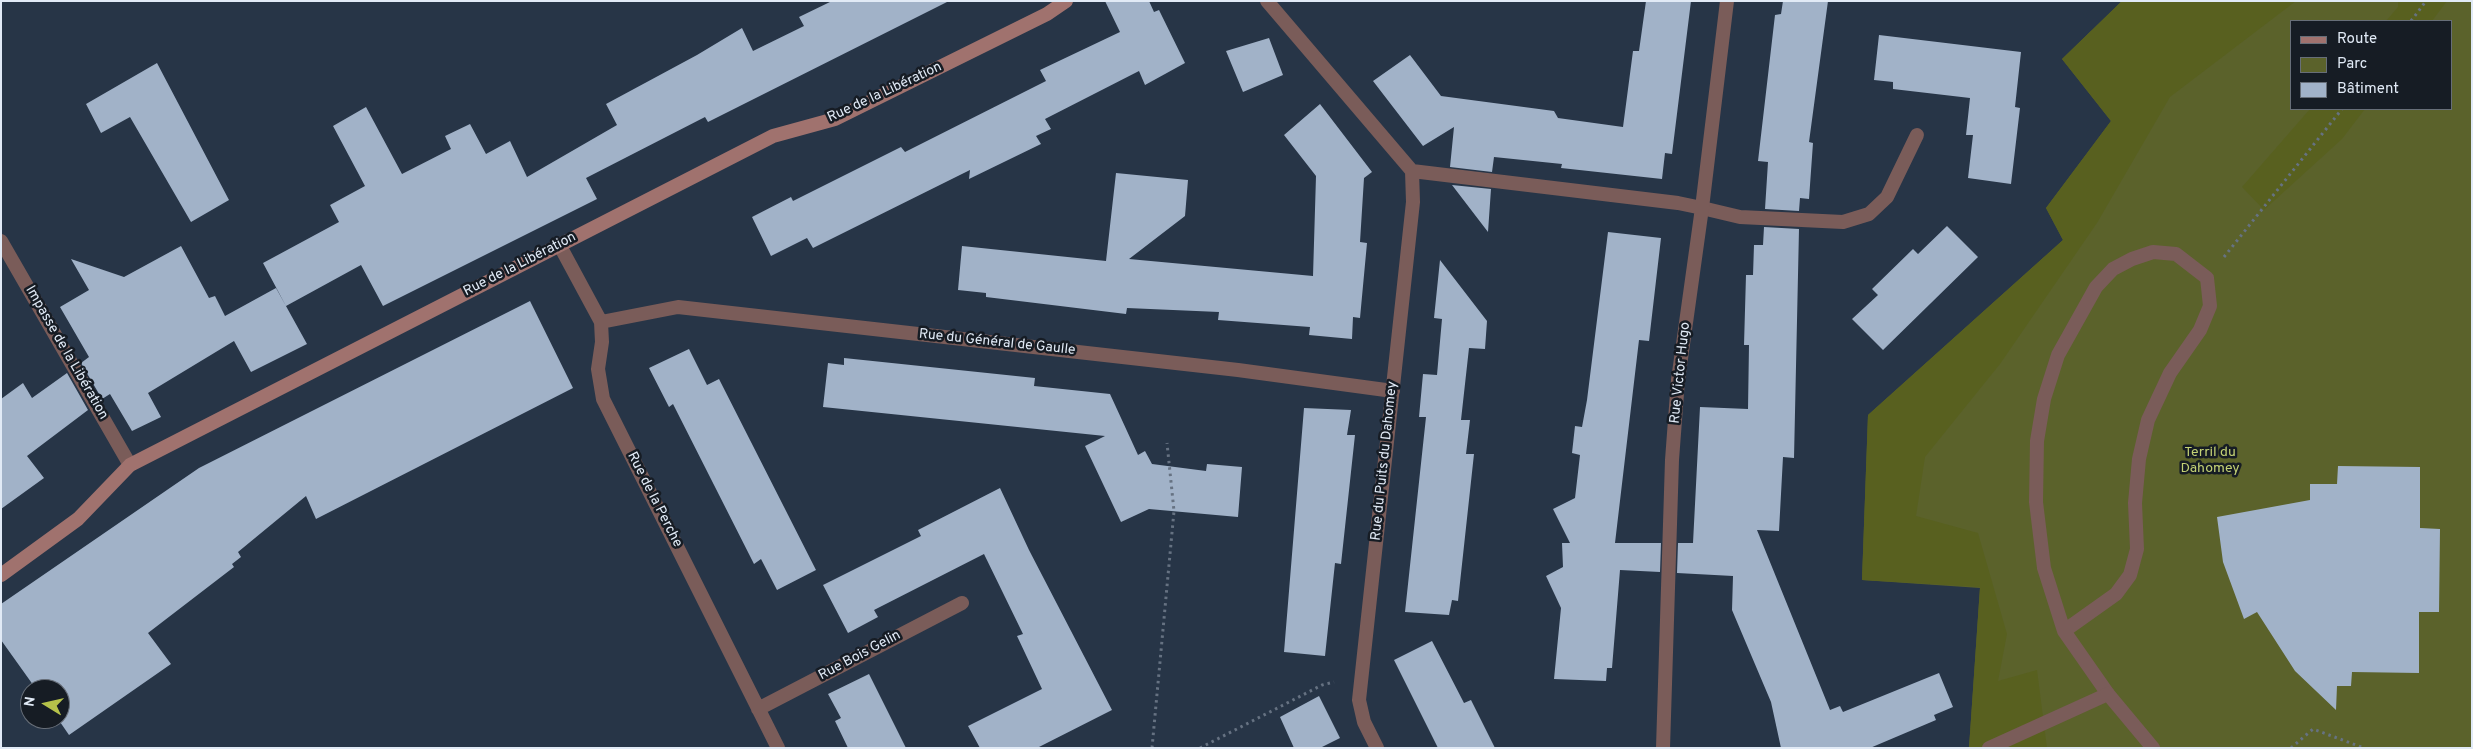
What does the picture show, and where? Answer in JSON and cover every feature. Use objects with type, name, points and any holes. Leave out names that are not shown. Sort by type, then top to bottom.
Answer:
[{"type":"main road","name":"Rue de la Libération","points":[[1,575],[78,519],[130,465],[773,136],[835,119],[1047,14],[1066,1]]},
{"type":"street","points":[[1267,1],[1412,171],[1678,203],[1740,217],[1843,222],[1869,214],[1887,197],[1917,135]]},
{"type":"street","name":"Rue Victor Hugo","points":[[1663,748],[1672,460],[1678,380],[1702,208],[1727,1]]},
{"type":"street","name":"Rue du Puits du Dahomey","points":[[1377,748],[1364,722],[1359,700],[1413,202],[1412,171]]},
{"type":"street","name":"Impasse de la Libération","points":[[1,241],[130,465]]},
{"type":"street","name":"Rue de la Perche","points":[[560,246],[601,322],[602,342],[598,368],[603,399],[778,748]]},
{"type":"street","points":[[2064,631],[2116,594],[2130,575],[2137,549],[2135,503],[2138,459],[2148,420],[2170,372],[2200,330],[2210,306],[2207,278],[2176,254],[2153,252],[2132,259],[2113,269],[2096,287],[2058,355],[2044,399],[2037,441],[2036,502],[2044,568],[2064,631],[2108,694],[2153,748]]},
{"type":"street","name":"Rue du Général de Gaulle","points":[[601,322],[678,307],[1238,370],[1393,391]]},
{"type":"street","name":"Rue Bois Gelin","points":[[758,709],[962,603]]},
{"type":"street","points":[[1989,748],[2108,694]]},
{"type":"path","points":[[2412,20],[2426,1]]},
{"type":"path","points":[[2207,278],[2341,110]]},
{"type":"path","points":[[1152,748],[1174,511],[1167,443]]},
{"type":"path","points":[[1200,748],[1322,685],[1361,675]]},
{"type":"path","points":[[2291,748],[2313,729],[2364,748]]},
{"type":"green space","name":"Terril du Dahomey","points":[[2122,1],[2472,1],[2472,748],[1969,748],[1980,588],[1862,580],[1868,415],[2063,240],[2046,208],[2111,121],[2062,59]]},
{"type":"green space","points":[[2122,1],[2296,1],[2170,97],[2097,223],[2000,364],[1925,457],[1916,516],[1978,533],[2007,634],[1998,681],[2037,670],[2047,748],[1969,748],[1980,587],[1862,580],[1868,415],[2063,240],[2046,208],[2111,121],[2062,59]]},
{"type":"green space","points":[[2398,1],[2447,1],[2433,20],[2387,20],[2398,7]]},
{"type":"green space","points":[[2309,110],[2364,110],[2342,139],[2264,210],[2242,187]]},
{"type":"building","points":[[832,1],[949,1],[708,122],[705,117],[586,178],[597,199],[383,306],[361,265],[286,306],[263,263],[339,222],[330,205],[365,186],[333,126],[366,107],[402,174],[451,149],[445,136],[470,124],[486,154],[510,141],[527,177],[617,125],[606,104],[697,55],[742,28],[753,51],[804,26],[799,17]]},
{"type":"building","points":[[1105,1],[1149,1],[1154,12],[1159,10],[1185,63],[1145,85],[1139,71],[1045,119],[1051,129],[1036,136],[1041,144],[969,179],[970,170],[813,248],[807,238],[771,256],[752,217],[791,197],[793,201],[901,147],[905,152],[1046,81],[1040,70],[1120,32]]},
{"type":"building","points":[[1646,1],[1691,1],[1672,154],[1665,153],[1662,179],[1561,168],[1562,164],[1494,157],[1492,172],[1450,167],[1454,127],[1423,146],[1373,81],[1410,55],[1441,96],[1554,111],[1558,118],[1623,127],[1633,51],[1639,51]]},
{"type":"building","points":[[1783,1],[1828,1],[1809,142],[1813,143],[1809,199],[1800,198],[1799,211],[1765,209],[1768,162],[1758,161],[1775,15],[1781,14]]},
{"type":"building","points":[[1879,35],[2021,52],[2015,107],[2020,108],[2011,184],[1968,178],[1973,135],[1966,135],[1970,98],[1893,89],[1893,82],[1874,80]]},
{"type":"building","points":[[1269,38],[1283,75],[1243,92],[1226,51]]},
{"type":"building","points":[[157,63],[229,200],[191,222],[130,117],[101,133],[86,104]]},
{"type":"building","points":[[1320,104],[1372,172],[1364,178],[1360,242],[1367,243],[1360,318],[1353,317],[1352,339],[1309,335],[1310,327],[1218,320],[1219,312],[1127,308],[1126,314],[986,297],[986,293],[958,290],[962,246],[1106,261],[1116,173],[1188,180],[1185,216],[1129,259],[1313,276],[1316,176],[1284,135]]},
{"type":"building","points":[[1452,185],[1491,189],[1488,232]]},
{"type":"building","points":[[1947,226],[1978,257],[1883,350],[1852,319],[1878,295],[1872,289],[1913,249],[1918,254]]},
{"type":"building","points":[[1764,227],[1799,229],[1794,458],[1783,457],[1779,531],[1757,530],[1830,710],[1840,706],[1843,712],[1939,673],[1953,707],[1934,715],[1936,720],[1870,748],[1781,748],[1771,702],[1732,610],[1733,576],[1677,573],[1678,543],[1693,543],[1700,407],[1748,409],[1749,345],[1744,345],[1746,275],[1753,275],[1754,245],[1763,245]]},
{"type":"building","points":[[1608,232],[1661,238],[1649,341],[1639,340],[1615,543],[1661,543],[1660,572],[1620,570],[1612,668],[1607,668],[1606,681],[1554,679],[1561,608],[1546,576],[1563,567],[1562,543],[1570,543],[1553,509],[1575,498],[1580,455],[1572,453],[1575,426],[1582,427],[1587,400]]},
{"type":"building","points":[[181,246],[209,298],[215,296],[225,316],[276,288],[307,344],[251,372],[234,341],[148,393],[161,417],[132,431],[110,394],[102,399],[81,363],[89,357],[60,307],[89,290],[71,259],[124,277]]},
{"type":"building","points":[[1440,260],[1487,321],[1485,349],[1469,348],[1461,420],[1470,420],[1466,454],[1474,454],[1458,601],[1452,600],[1449,615],[1405,612],[1426,417],[1419,417],[1423,374],[1437,375],[1442,319],[1434,318]]},
{"type":"building","points":[[530,301],[573,388],[316,519],[306,496],[238,552],[241,557],[232,564],[234,567],[148,633],[171,664],[69,735],[65,729],[70,729],[70,679],[29,679],[1,640],[1,604],[199,468]]},
{"type":"building","points":[[689,349],[707,385],[719,379],[816,570],[777,590],[761,559],[754,564],[673,404],[669,407],[649,368]]},
{"type":"building","points":[[844,358],[1035,378],[1034,386],[1110,394],[1138,455],[1145,451],[1152,464],[1206,471],[1207,464],[1242,467],[1238,517],[1149,509],[1121,522],[1085,446],[1105,436],[823,407],[828,363],[844,365]]},
{"type":"building","points":[[67,373],[88,410],[27,456],[44,478],[1,509],[1,399],[23,383],[32,398]]},
{"type":"building","points":[[1304,408],[1351,410],[1347,435],[1355,435],[1341,564],[1335,563],[1325,656],[1284,652]]},
{"type":"building","points":[[2338,466],[2420,467],[2420,528],[2440,529],[2439,612],[2419,612],[2419,673],[2352,672],[2351,686],[2337,686],[2336,710],[2295,671],[2257,612],[2244,619],[2223,562],[2217,517],[2310,500],[2310,484],[2337,484]]},
{"type":"building","points":[[1000,488],[1029,550],[1112,710],[1037,748],[980,748],[968,726],[1042,689],[1017,636],[1023,634],[984,554],[874,610],[878,617],[848,633],[823,585],[921,536],[918,530]]},
{"type":"building","points":[[1432,641],[1464,703],[1471,700],[1495,748],[1438,748],[1394,660]]},
{"type":"building","points":[[869,674],[906,748],[848,748],[835,721],[841,718],[828,694]]},
{"type":"building","points":[[1319,696],[1340,738],[1320,748],[1294,748],[1280,717]]}]
